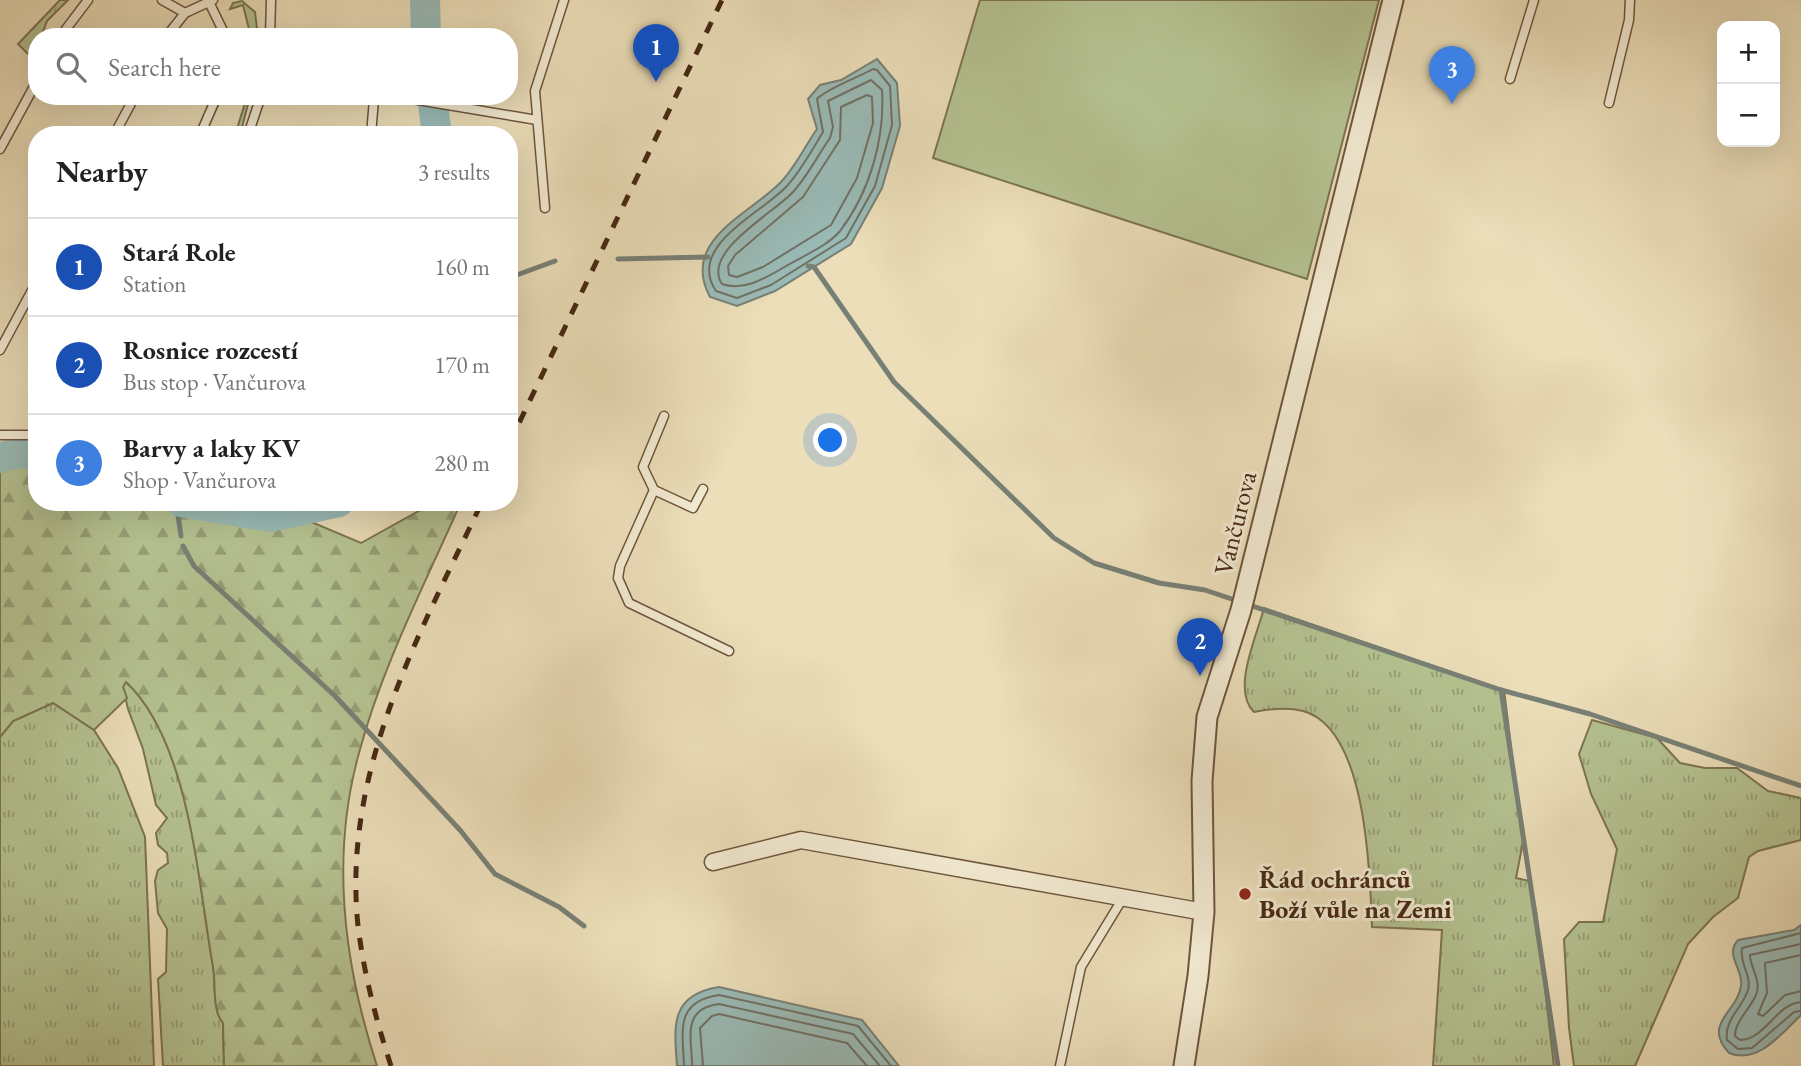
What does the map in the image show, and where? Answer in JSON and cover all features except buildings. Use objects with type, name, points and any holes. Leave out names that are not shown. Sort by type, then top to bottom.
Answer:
[{"type":"street","name":"Vančurova","points":[[1184,1066],[1198,976],[1204,912],[1202,756],[1207,717],[1241,610],[1393,0]]},
{"type":"street","points":[[713,862],[801,841],[1204,912]]},
{"type":"lane","points":[[68,28],[88,0]]},
{"type":"lane","points":[[162,0],[185,13]]},
{"type":"lane","points":[[271,0],[271,28]]},
{"type":"lane","points":[[545,208],[535,90],[564,0]]},
{"type":"lane","points":[[1510,79],[1534,0]]},
{"type":"lane","points":[[1609,103],[1629,20],[1630,0]]},
{"type":"lane","points":[[173,28],[185,13],[211,1],[222,28]]},
{"type":"lane","points":[[0,149],[28,98]]},
{"type":"lane","points":[[119,126],[130,105]]},
{"type":"lane","points":[[204,126],[213,105]]},
{"type":"lane","points":[[251,126],[258,105]]},
{"type":"lane","points":[[372,126],[374,105]]},
{"type":"lane","points":[[447,105],[537,120]]},
{"type":"lane","points":[[0,350],[28,298]]},
{"type":"lane","points":[[664,415],[643,467],[654,490],[693,508],[703,489]]},
{"type":"lane","points":[[0,435],[28,435]]},
{"type":"lane","points":[[654,490],[620,566],[618,578],[623,594],[629,603],[729,651]]},
{"type":"lane","points":[[1060,1066],[1081,967],[1123,898]]},
{"type":"green space","points":[[60,0],[68,0],[47,21],[44,28],[33,28]]},
{"type":"green space","points":[[980,0],[1379,0],[1307,279],[933,158]]},
{"type":"green space","points":[[242,1],[255,12],[257,28],[249,28],[243,5],[230,9],[233,3]]},
{"type":"green space","points":[[28,34],[28,54],[18,44]]},
{"type":"green space","points":[[244,105],[248,105],[242,126],[238,126]]},
{"type":"green space","points":[[28,445],[28,511],[285,511],[361,543],[419,511],[457,511],[380,689],[359,753],[350,792],[343,871],[345,911],[356,989],[377,1066],[224,1066],[223,1023],[217,1012],[196,856],[178,776],[164,740],[147,708],[126,682],[123,687],[127,698],[94,730],[53,703],[13,721],[0,737],[0,446]]},
{"type":"green space","points":[[1264,608],[1504,690],[1523,842],[1516,878],[1529,881],[1536,911],[1554,1066],[1433,1066],[1442,930],[1372,927],[1361,806],[1340,744],[1324,723],[1303,711],[1278,709],[1254,712],[1248,702],[1245,677]]},
{"type":"green space","points":[[125,681],[147,707],[164,739],[188,814],[213,966],[217,1011],[223,1022],[224,1066],[163,1066],[158,979],[166,972],[167,929],[158,913],[155,881],[158,870],[168,863],[167,853],[158,845],[156,833],[167,818],[156,805],[143,749],[128,709],[123,687]]},
{"type":"green space","points":[[53,703],[94,730],[118,768],[145,837],[154,1066],[0,1066],[0,737],[13,721]]},
{"type":"green space","points":[[1592,720],[1657,738],[1680,763],[1705,768],[1737,768],[1768,791],[1801,798],[1801,840],[1758,851],[1749,857],[1738,898],[1713,917],[1688,944],[1635,1066],[1574,1066],[1569,1028],[1564,939],[1579,922],[1603,922],[1617,849],[1591,794],[1579,754]]},
{"type":"water","points":[[877,59],[897,83],[900,126],[882,188],[851,244],[775,291],[737,306],[710,297],[703,277],[704,260],[710,245],[721,231],[780,183],[795,164],[817,129],[808,99],[820,85],[841,80]]},
{"type":"water","points":[[1801,925],[1801,1015],[1778,1038],[1760,1051],[1740,1056],[1729,1053],[1719,1034],[1723,1018],[1734,1004],[1741,986],[1734,946],[1738,940],[1794,930]]},
{"type":"water","points":[[719,987],[862,1020],[899,1066],[677,1066],[675,1037],[678,1014],[691,997]]},
{"type":"waterway","points":[[425,0],[426,28]]},
{"type":"waterway","points":[[433,105],[436,126]]},
{"type":"waterway","points":[[618,259],[708,257]]},
{"type":"waterway","points":[[518,275],[555,261]]},
{"type":"waterway","points":[[808,266],[814,267],[894,382],[1054,538],[1094,563],[1159,583],[1205,590],[1501,690],[1590,714],[1801,786]]},
{"type":"waterway","points":[[0,458],[15,453],[28,454]]},
{"type":"waterway","points":[[177,511],[181,536]]},
{"type":"waterway","points":[[234,511],[270,517],[298,511]]},
{"type":"waterway","points":[[183,546],[194,566],[335,696],[460,830],[495,874],[559,907],[584,926]]},
{"type":"waterway","points":[[1501,690],[1558,1066]]},
{"type":"railway","points":[[518,425],[722,0]]},
{"type":"railway","points":[[391,1066],[371,997],[358,926],[356,869],[362,814],[373,760],[390,707],[410,655],[478,511]]},
{"type":"place","name":"Stará Role","points":[[656,82]]},
{"type":"place","name":"Barvy a laky KV","points":[[1452,104]]},
{"type":"place","name":"Rosnice rozcestí","points":[[1200,676]]},
{"type":"place","name":"Řád ochránců Boží vůle na Zemi","points":[[1245,894]]}]
